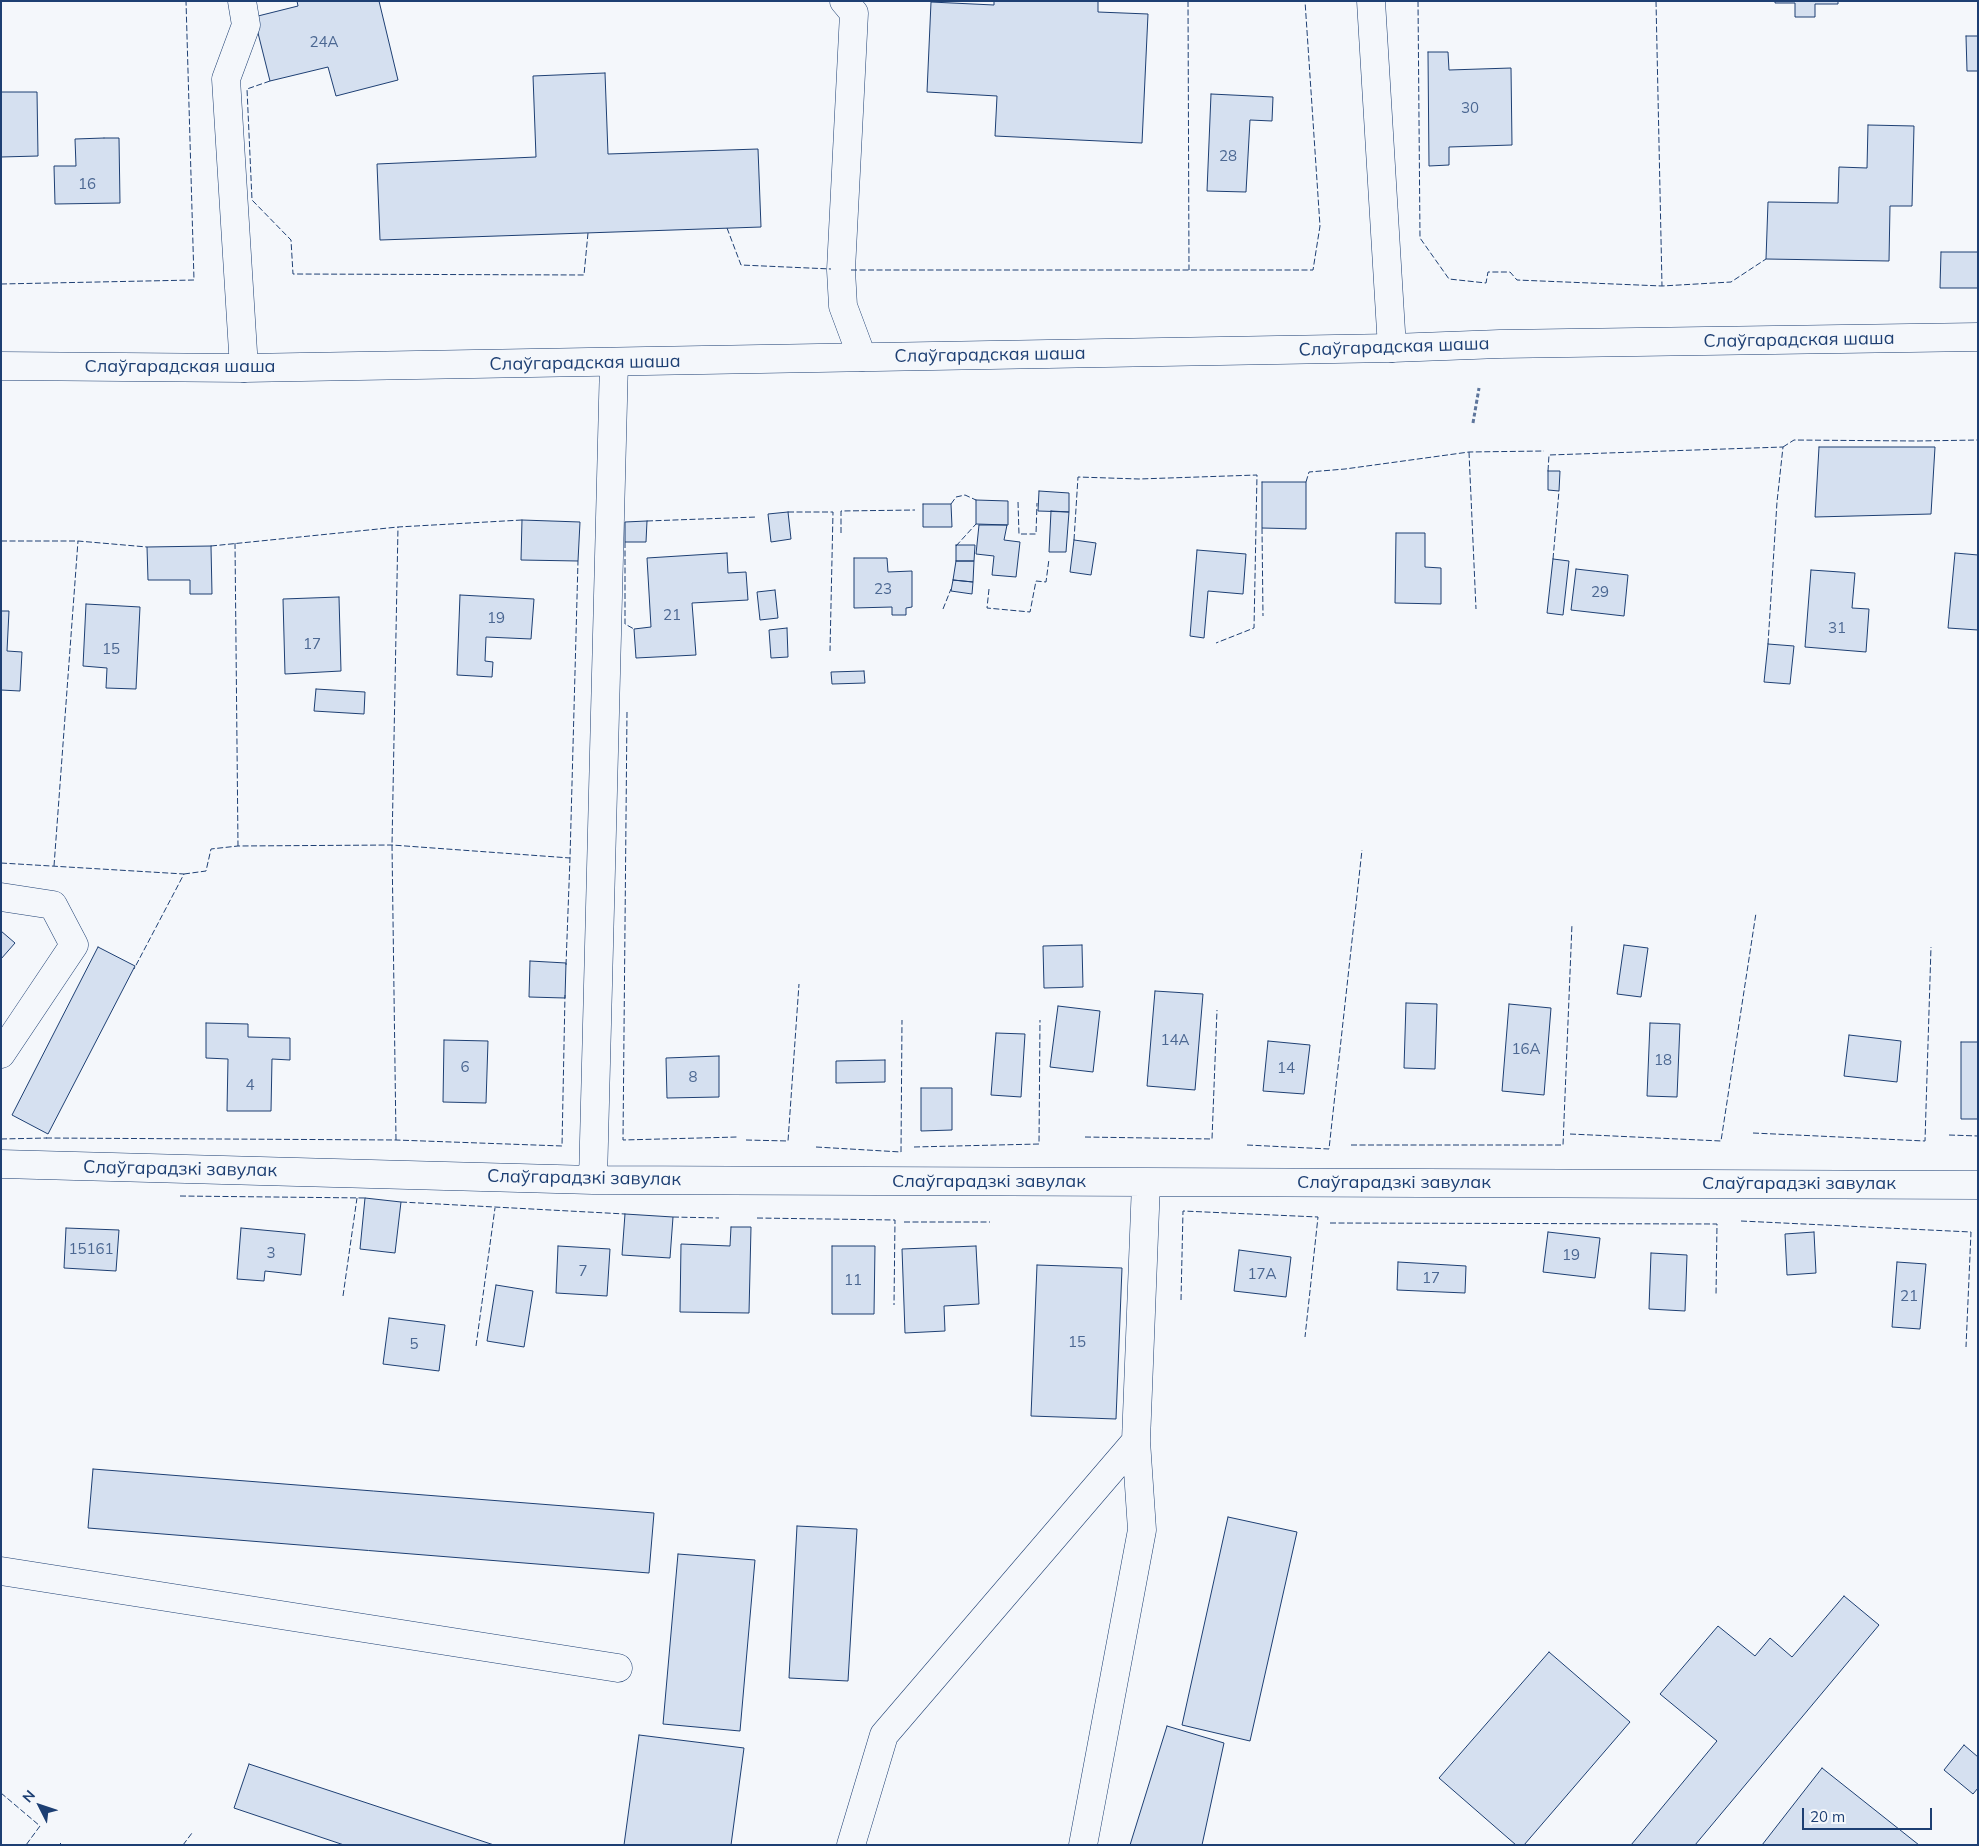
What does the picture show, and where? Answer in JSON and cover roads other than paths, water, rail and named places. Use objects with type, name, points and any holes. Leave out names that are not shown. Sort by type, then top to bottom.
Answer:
[{"type":"street","points":[[242,1],[246,25],[226,78],[244,368]]},
{"type":"street","points":[[844,1],[854,13],[841,270],[843,306],[862,357]]},
{"type":"street","points":[[1370,1],[1392,348]]},
{"type":"street","name":"Слаўгарадская шаша","points":[[1,366],[244,368],[1392,348],[1500,344],[1978,338]]},
{"type":"street","points":[[593,1180],[614,362]]},
{"type":"street","points":[[1,897],[53,905],[74,945],[1,1054]]},
{"type":"street","name":"Слаўгарадзкі завулак","points":[[1,1164],[593,1180],[1978,1185]]},
{"type":"street","points":[[1083,1845],[1142,1530],[1136,1441],[1146,1183]]},
{"type":"street","points":[[851,1845],[884,1735],[1136,1441]]},
{"type":"street","points":[[1,1571],[618,1668]]}]
